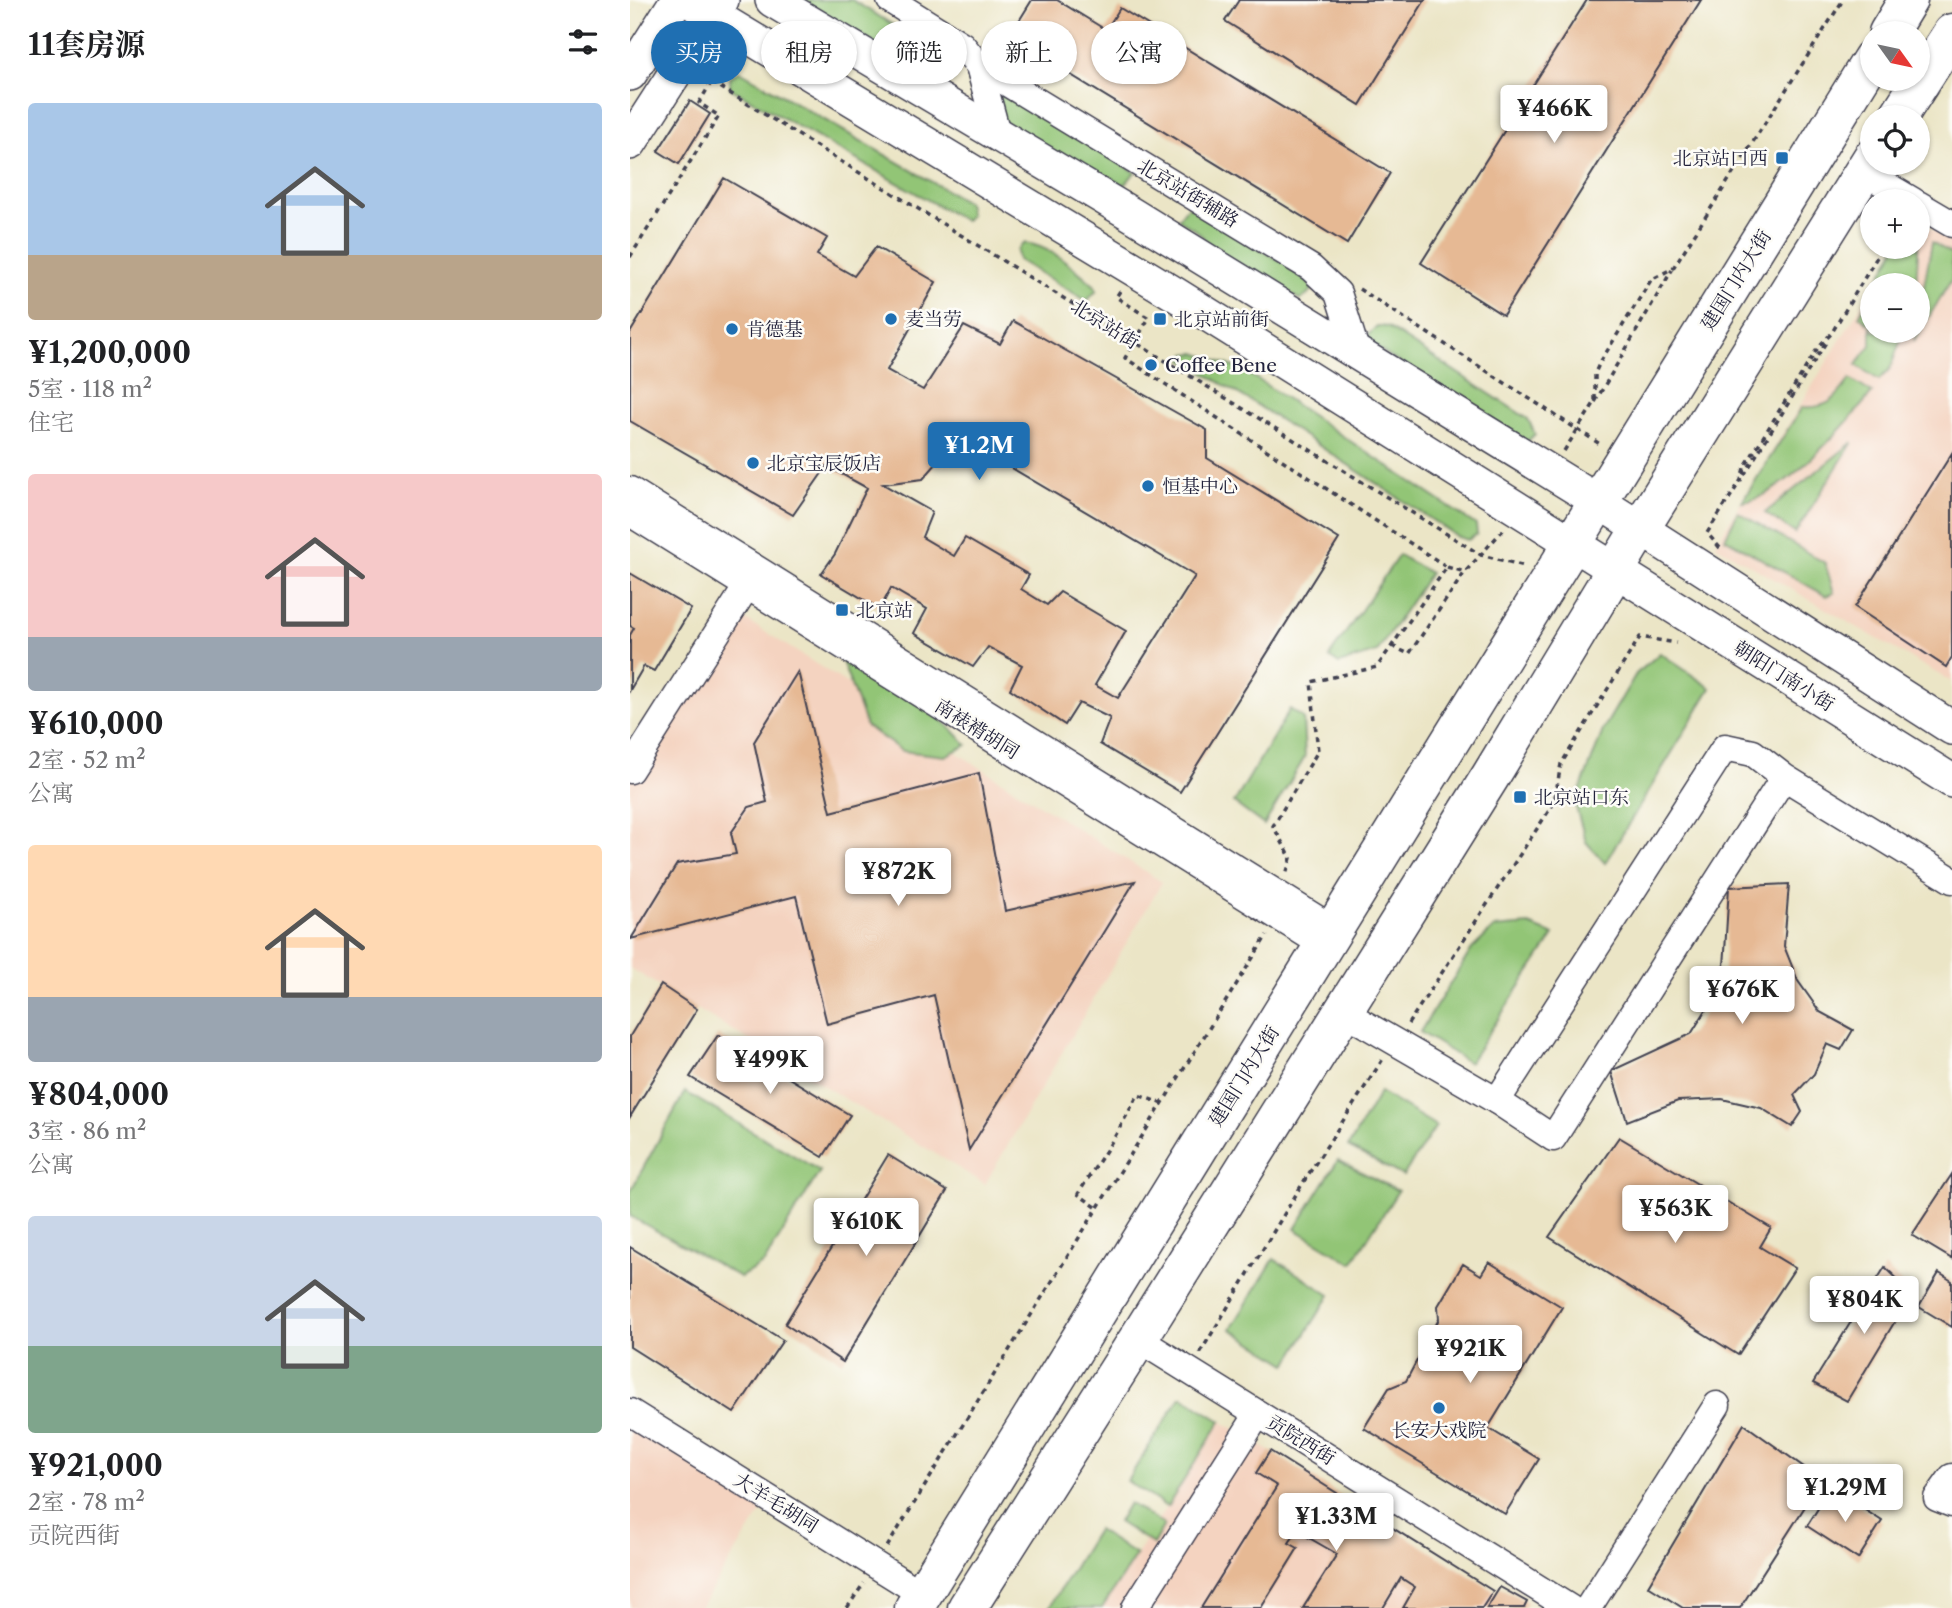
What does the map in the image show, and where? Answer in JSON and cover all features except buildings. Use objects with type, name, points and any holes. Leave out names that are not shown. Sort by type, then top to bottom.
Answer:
[{"type":"highway","points":[[1906,105],[1952,33]]},
{"type":"highway","name":"建国门内大街","points":[[915,1603],[1330,938],[1860,79]]},
{"type":"highway","points":[[967,1608],[1490,777],[1640,529],[1862,175]]},
{"type":"main road","points":[[630,74],[677,0]]},
{"type":"main road","points":[[772,0],[996,133],[1599,502],[1952,728]]},
{"type":"main road","points":[[707,5],[726,21]]},
{"type":"main road","points":[[747,38],[1132,268],[1564,559]]},
{"type":"main road","points":[[630,143],[668,84]]},
{"type":"main road","name":"朝阳门南小街","points":[[1564,559],[1616,570],[1952,782]]},
{"type":"street","points":[[890,0],[962,45],[979,66],[996,133]]},
{"type":"street","name":"北京站街辅路","points":[[979,66],[1311,268],[1338,293],[1357,353]]},
{"type":"street","points":[[1880,175],[1898,189]]},
{"type":"street","points":[[1930,211],[1952,224]]},
{"type":"street","points":[[630,489],[836,618],[1330,938]]},
{"type":"street","name":"南裱褙胡同","points":[[630,513],[1330,938]]},
{"type":"street","points":[[630,770],[747,586]]},
{"type":"street","points":[[1497,1101],[1725,747],[1752,753],[1784,777],[1952,880]]},
{"type":"street","points":[[1342,1011],[1497,1101],[1553,1138],[1784,777]]},
{"type":"street","name":"贡院西街","points":[[1138,1339],[1570,1608]]},
{"type":"street","points":[[1588,1608],[1717,1405]]},
{"type":"street","name":"大羊毛胡同","points":[[630,1412],[915,1603]]},
{"type":"street","points":[[1135,1608],[1258,1414]]},
{"type":"street","points":[[1952,1476],[1937,1498],[1952,1504]]},
{"type":"path","points":[[1595,402],[1673,268],[1843,0]]},
{"type":"path","points":[[630,257],[719,116],[699,103],[711,84]]},
{"type":"path","name":"北京站街","points":[[715,84],[1480,555],[1564,559]]},
{"type":"path","points":[[1726,555],[1707,533],[1819,346],[1831,334],[1876,259]]},
{"type":"path","points":[[1599,365],[1651,280],[1673,268]]},
{"type":"path","points":[[1354,286],[1625,461]]},
{"type":"path","points":[[1392,646],[1409,654],[1465,572],[1447,567]]},
{"type":"path","points":[[1199,1354],[1306,1178],[1554,803],[1561,764],[1640,637],[1676,643]]},
{"type":"path","points":[[1096,1207],[1078,1194],[1138,1095],[1161,1103]]},
{"type":"shaded area","points":[[1930,228],[1952,241],[1952,682],[1715,545],[1860,308],[1860,343],[1930,343],[1930,273],[1882,273],[1890,259],[1930,259]]},
{"type":"shaded area","points":[[735,613],[1162,882],[985,1184],[630,968],[630,779]]},
{"type":"shaded area","points":[[1221,1421],[1522,1608],[1102,1608]]},
{"type":"shaded area","points":[[630,1424],[762,1511],[700,1608],[630,1608]]},
{"type":"green space","points":[[801,0],[852,0],[887,21],[871,21],[871,41],[857,33],[857,21],[837,21]]},
{"type":"green space","points":[[747,75],[968,203],[970,215],[965,221],[730,88],[730,84],[747,84]]},
{"type":"green space","points":[[998,90],[1135,172],[1125,185],[1064,160],[994,117]]},
{"type":"green space","points":[[1188,206],[1302,274],[1313,289],[1301,300],[1215,250],[1197,231],[1178,219]]},
{"type":"green space","points":[[1932,242],[1952,254],[1952,279],[1930,315],[1930,273],[1926,273]]},
{"type":"green space","points":[[1024,243],[1043,248],[1062,259],[1095,286],[1096,291],[1087,301],[1018,260],[1017,250]]},
{"type":"green space","points":[[1890,259],[1918,259],[1917,273],[1882,273]]},
{"type":"green space","points":[[1377,326],[1387,327],[1528,419],[1535,434],[1525,444],[1372,345],[1367,336]]},
{"type":"green space","points":[[1900,343],[1890,369],[1879,380],[1856,365],[1871,345]]},
{"type":"green space","points":[[1196,353],[1242,370],[1260,381],[1476,525],[1477,534],[1468,540],[1458,537],[1257,405],[1183,360],[1186,354]]},
{"type":"green space","points":[[1850,379],[1872,393],[1861,406],[1793,475],[1775,489],[1742,502],[1802,407],[1825,404],[1840,392]]},
{"type":"green space","points":[[1853,442],[1795,533],[1765,513]]},
{"type":"green space","points":[[1738,512],[1825,563],[1834,593],[1826,596],[1725,538]]},
{"type":"green space","points":[[1399,555],[1430,573],[1377,652],[1339,664],[1329,657]]},
{"type":"green space","points":[[1660,653],[1711,688],[1605,863],[1586,842],[1575,804],[1604,728],[1636,674]]},
{"type":"green space","points":[[842,661],[894,687],[924,706],[967,745],[945,756],[902,751],[866,726]]},
{"type":"green space","points":[[1290,709],[1303,718],[1305,757],[1264,825],[1234,803]]},
{"type":"green space","points":[[1529,925],[1554,935],[1469,1063],[1420,1032],[1472,949],[1494,928]]},
{"type":"green space","points":[[685,1092],[820,1171],[764,1263],[740,1277],[630,1216],[630,1192]]},
{"type":"green space","points":[[1380,1092],[1436,1126],[1403,1176],[1348,1147]]},
{"type":"green space","points":[[1338,1160],[1398,1191],[1352,1263],[1295,1229]]},
{"type":"green space","points":[[1274,1259],[1330,1295],[1287,1364],[1231,1329]]},
{"type":"green space","points":[[1181,1396],[1221,1421],[1167,1507],[1127,1481]]},
{"type":"green space","points":[[1129,1503],[1164,1525],[1153,1544],[1118,1522]]},
{"type":"green space","points":[[1097,1530],[1136,1555],[1102,1608],[1049,1608]]},
{"type":"place","name":"北京站口西","points":[[1782,158]]},
{"type":"place","name":"麦当劳","points":[[891,319]]},
{"type":"place","name":"北京站前街","points":[[1160,319]]},
{"type":"place","name":"肯德基","points":[[732,329]]},
{"type":"place","name":"Coffee Bene","points":[[1151,365]]},
{"type":"place","name":"北京宝辰饭店","points":[[753,463]]},
{"type":"place","name":"恒基中心","points":[[1148,486]]},
{"type":"place","name":"北京站","points":[[842,610]]},
{"type":"place","name":"北京站口东","points":[[1520,797]]},
{"type":"place","name":"长安大戏院","points":[[1439,1408]]}]
